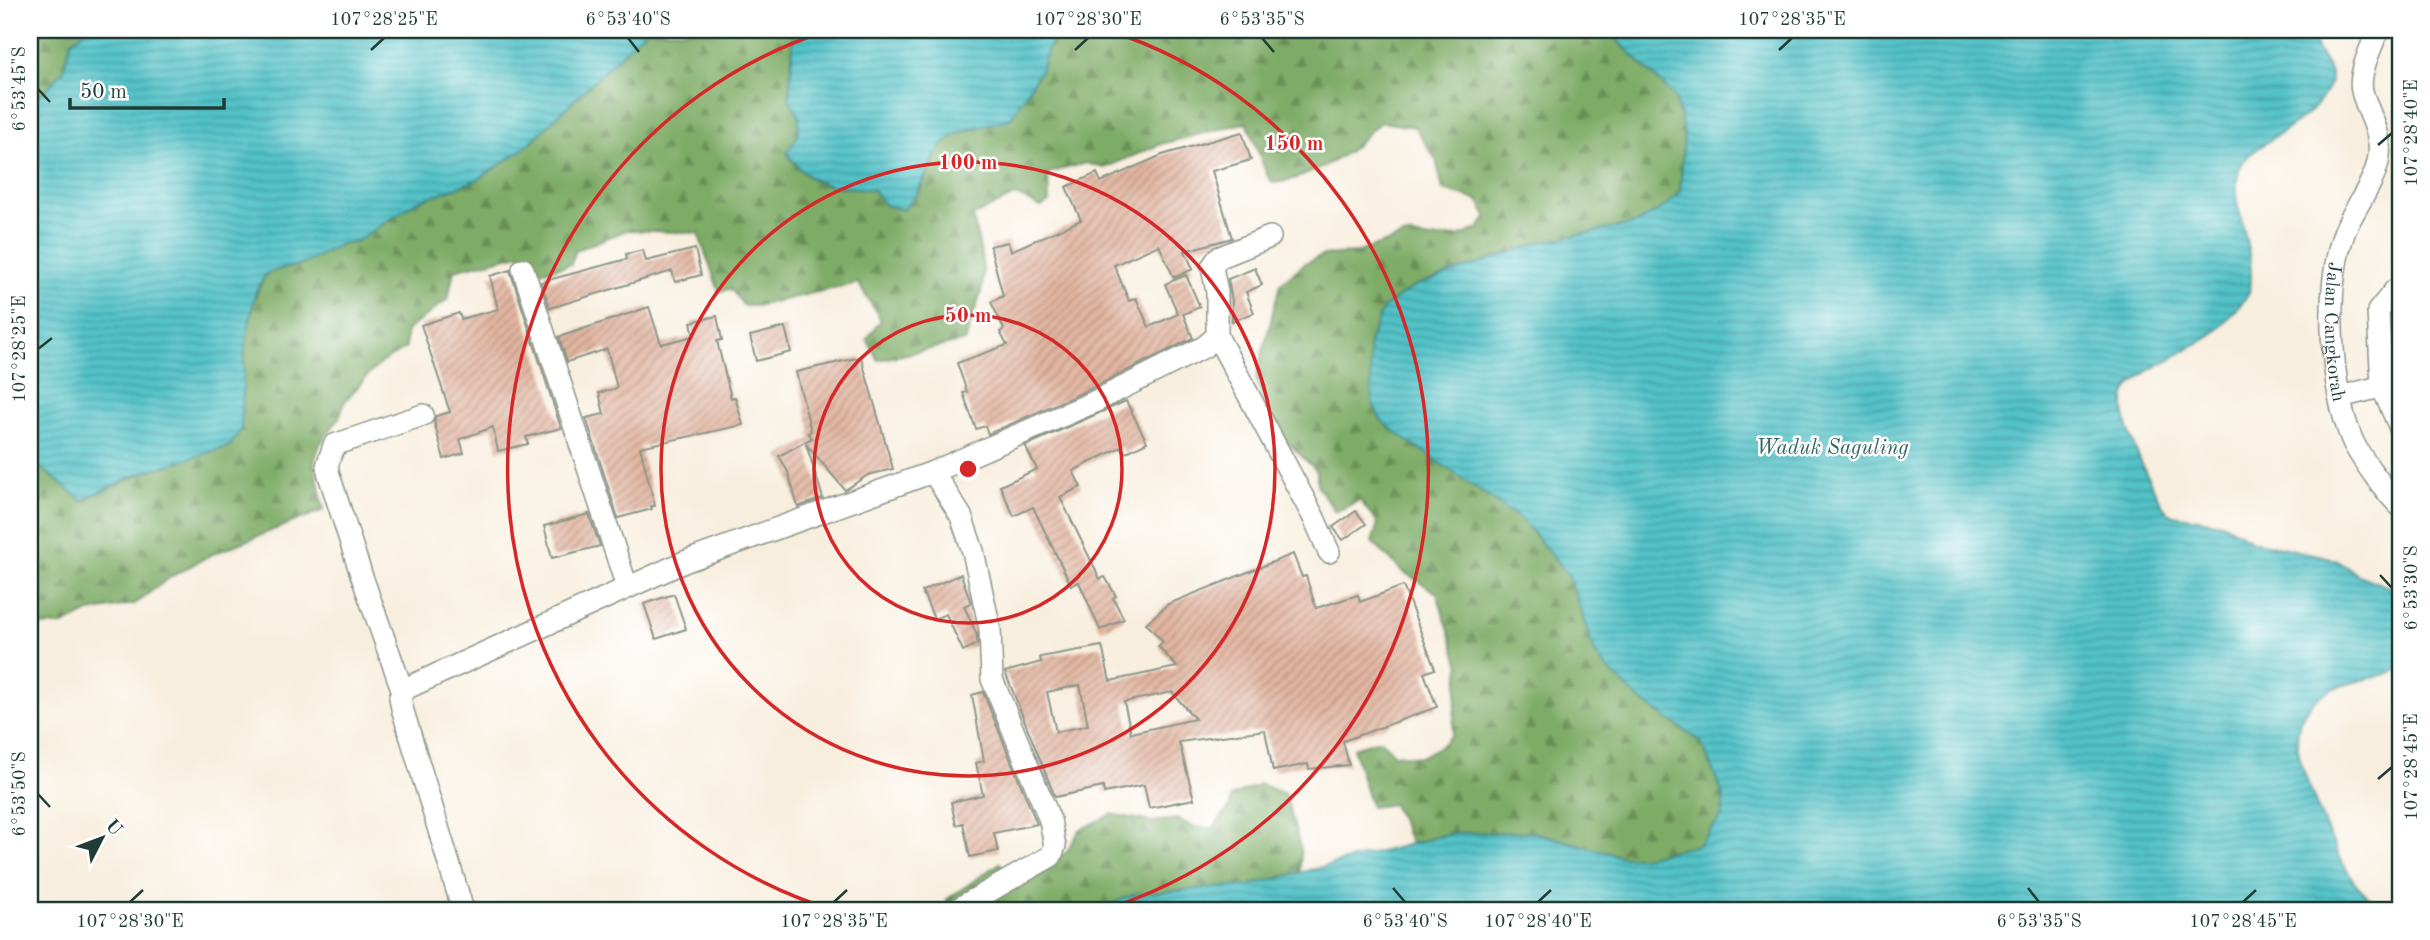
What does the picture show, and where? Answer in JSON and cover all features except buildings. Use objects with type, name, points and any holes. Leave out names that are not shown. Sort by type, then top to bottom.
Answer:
[{"type":"street","name":"Jalan Cangkorah","points":[[2378,30],[2364,69],[2361,89],[2381,140],[2378,161],[2344,233],[2333,275],[2331,334],[2340,397],[2354,443],[2400,506]]},
{"type":"street","points":[[1270,237],[1218,258],[1212,267],[1217,292],[1217,336],[1314,518],[1328,552]]},
{"type":"street","points":[[523,269],[626,587]]},
{"type":"street","points":[[2400,289],[2395,290],[2378,311],[2400,429]]},
{"type":"street","points":[[463,910],[402,708],[400,697],[407,688],[684,562],[933,471],[1094,402],[1204,347],[1217,336]]},
{"type":"street","points":[[2340,397],[2391,385]]},
{"type":"street","points":[[404,692],[361,574],[327,466],[334,445],[423,415]]},
{"type":"street","points":[[933,471],[961,516],[973,551],[990,629],[992,679],[1050,820],[1055,846],[1051,856],[956,910]]},
{"type":"green space","points":[[30,30],[87,30],[71,41],[63,71],[43,93],[30,99]]},
{"type":"green space","points":[[646,30],[794,30],[789,98],[799,116],[798,136],[787,153],[796,166],[814,180],[834,186],[873,190],[885,205],[917,197],[940,147],[954,135],[1010,118],[1040,71],[1055,30],[1607,30],[1675,97],[1684,134],[1680,191],[1666,206],[1634,224],[1541,242],[1415,286],[1383,308],[1523,521],[1569,576],[1595,653],[1638,698],[1701,742],[1724,797],[1722,816],[1699,845],[1643,857],[1623,857],[1533,832],[1453,833],[1411,843],[1393,804],[1371,807],[1353,748],[1380,740],[1394,754],[1421,757],[1441,746],[1452,735],[1460,666],[1437,593],[1402,571],[1372,542],[1378,524],[1360,500],[1335,512],[1317,485],[1317,471],[1272,427],[1256,379],[1280,284],[1305,263],[1323,255],[1356,253],[1407,235],[1431,239],[1460,236],[1478,229],[1487,217],[1478,200],[1443,190],[1436,160],[1415,127],[1381,122],[1353,148],[1335,160],[1283,182],[1273,183],[1267,175],[1247,122],[1161,144],[1104,168],[1086,163],[1048,173],[1049,202],[1041,207],[1016,195],[973,216],[983,279],[966,341],[878,360],[867,339],[881,320],[858,283],[756,306],[744,306],[731,289],[719,291],[698,233],[627,230],[576,250],[571,264],[532,274],[520,254],[454,270],[448,299],[406,331],[406,348],[382,362],[368,375],[345,401],[339,418],[320,444],[314,462],[324,510],[210,555],[172,576],[134,604],[89,612],[63,625],[30,626],[30,464],[37,465],[82,500],[241,430],[247,329],[251,309],[267,273],[305,263],[339,245],[357,241],[418,201],[477,180],[526,147]]},
{"type":"green space","points":[[1260,784],[1285,794],[1301,850],[1300,872],[1252,885],[1135,894],[1097,910],[953,910],[946,900],[1000,863],[1007,872],[1066,853],[1080,830],[1112,814],[1151,822],[1178,819],[1193,827],[1213,828],[1230,807],[1231,797]]},
{"type":"water","points":[[87,30],[646,30],[526,147],[477,180],[418,201],[357,241],[339,245],[305,263],[267,273],[256,290],[245,346],[241,430],[230,446],[135,475],[82,500],[37,465],[30,464],[30,99],[43,93],[63,71],[71,41]]},
{"type":"water","points":[[794,30],[1055,30],[1040,71],[1010,119],[972,128],[952,137],[937,153],[917,192],[903,210],[885,205],[873,190],[834,186],[814,180],[796,165],[787,152],[798,136],[799,116],[789,98]]},
{"type":"water","name":"Waduk Saguling","points":[[1607,30],[2315,30],[2314,43],[2331,73],[2328,88],[2310,112],[2258,148],[2247,157],[2239,170],[2238,202],[2250,259],[2248,295],[2213,333],[2137,379],[2127,391],[2124,402],[2137,453],[2168,514],[2222,523],[2253,541],[2327,557],[2344,564],[2358,575],[2389,587],[2400,608],[2400,669],[2328,691],[2308,707],[2302,716],[2297,737],[2306,779],[2349,874],[2367,895],[2385,910],[1097,910],[1135,894],[1252,885],[1453,833],[1533,832],[1623,857],[1643,857],[1698,845],[1722,816],[1724,797],[1701,742],[1638,698],[1608,670],[1595,653],[1569,576],[1523,521],[1395,432],[1381,420],[1372,402],[1369,343],[1383,308],[1415,286],[1541,242],[1634,224],[1666,206],[1680,191],[1684,134],[1675,97]]}]
